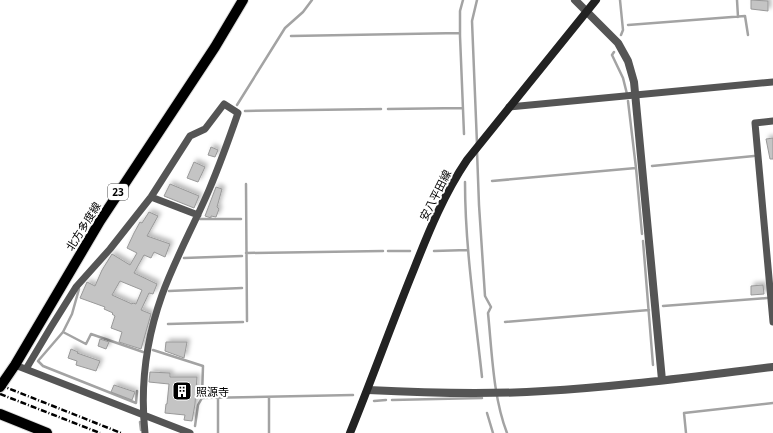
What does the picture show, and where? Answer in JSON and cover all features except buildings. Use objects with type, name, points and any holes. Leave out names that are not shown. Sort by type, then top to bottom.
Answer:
[{"type":"main road","name":"北方多度線","points":[[0,387],[15,365],[72,266],[100,221],[215,47],[242,0]]},
{"type":"main road","name":"安八平田線","points":[[350,433],[368,390],[392,323],[432,224],[450,185],[467,160],[596,0]]},
{"type":"main road","points":[[0,414],[47,433]]},
{"type":"street","points":[[575,0],[618,43],[628,61],[634,82],[662,380]]},
{"type":"street","points":[[509,107],[773,82]]},
{"type":"street","points":[[26,369],[76,287],[110,249],[151,197],[190,136],[205,129],[224,104],[238,113],[225,152],[162,295],[156,316],[145,364],[143,387],[143,415],[145,433]]},
{"type":"street","points":[[773,120],[755,123],[773,322]]},
{"type":"street","points":[[151,197],[198,215]]},
{"type":"street","points":[[15,365],[190,433]]},
{"type":"street","points":[[368,390],[487,393],[597,388],[773,367]]},
{"type":"waterway","points":[[237,105],[285,28],[303,12],[312,0]]},
{"type":"waterway","points":[[463,0],[460,11],[460,36],[464,134]]},
{"type":"waterway","points":[[477,0],[472,21],[477,144]]},
{"type":"waterway","points":[[620,0],[623,30],[621,35]]},
{"type":"waterway","points":[[737,0],[738,17]]},
{"type":"waterway","points":[[628,25],[745,16],[748,35]]},
{"type":"waterway","points":[[291,36],[460,33]]},
{"type":"waterway","points":[[614,52],[612,55],[623,78],[627,94]]},
{"type":"waterway","points":[[628,101],[642,234]]},
{"type":"waterway","points":[[388,109],[463,108]]},
{"type":"waterway","points":[[245,111],[381,109]]},
{"type":"waterway","points":[[477,151],[485,296],[491,307],[488,313],[494,374],[502,419],[507,433]]},
{"type":"waterway","points":[[652,166],[754,156]]},
{"type":"waterway","points":[[492,181],[636,168]]},
{"type":"waterway","points":[[465,182],[465,206],[469,255],[482,377]]},
{"type":"waterway","points":[[246,184],[247,321]]},
{"type":"waterway","points":[[200,219],[241,219]]},
{"type":"waterway","points":[[643,241],[653,365]]},
{"type":"waterway","points":[[434,251],[468,250]]},
{"type":"waterway","points":[[246,253],[383,251]]},
{"type":"waterway","points":[[388,251],[410,251]]},
{"type":"waterway","points":[[184,258],[242,256]]},
{"type":"waterway","points":[[169,291],[242,288]]},
{"type":"waterway","points":[[63,332],[72,314],[79,289]]},
{"type":"waterway","points":[[663,306],[767,298]]},
{"type":"waterway","points":[[505,322],[649,310]]},
{"type":"waterway","points":[[168,324],[243,322]]},
{"type":"waterway","points":[[137,391],[136,403],[43,366],[38,361],[63,332],[86,344],[91,334],[143,352]]},
{"type":"waterway","points":[[153,350],[203,366],[202,398],[353,395]]},
{"type":"waterway","points":[[269,397],[269,433]]},
{"type":"waterway","points":[[195,426],[198,405],[202,398]]},
{"type":"waterway","points":[[218,398],[218,433]]},
{"type":"waterway","points":[[392,400],[482,398]]},
{"type":"waterway","points":[[374,401],[386,400]]},
{"type":"waterway","points":[[686,433],[684,413],[773,403]]},
{"type":"waterway","points":[[487,413],[493,433]]},
{"type":"waterway","points":[[140,422],[141,430]]},
{"type":"railway","points":[[0,385],[121,433]]},
{"type":"railway","points":[[0,394],[100,433]]},
{"type":"place","name":"照源寺","points":[[182,391]]}]
